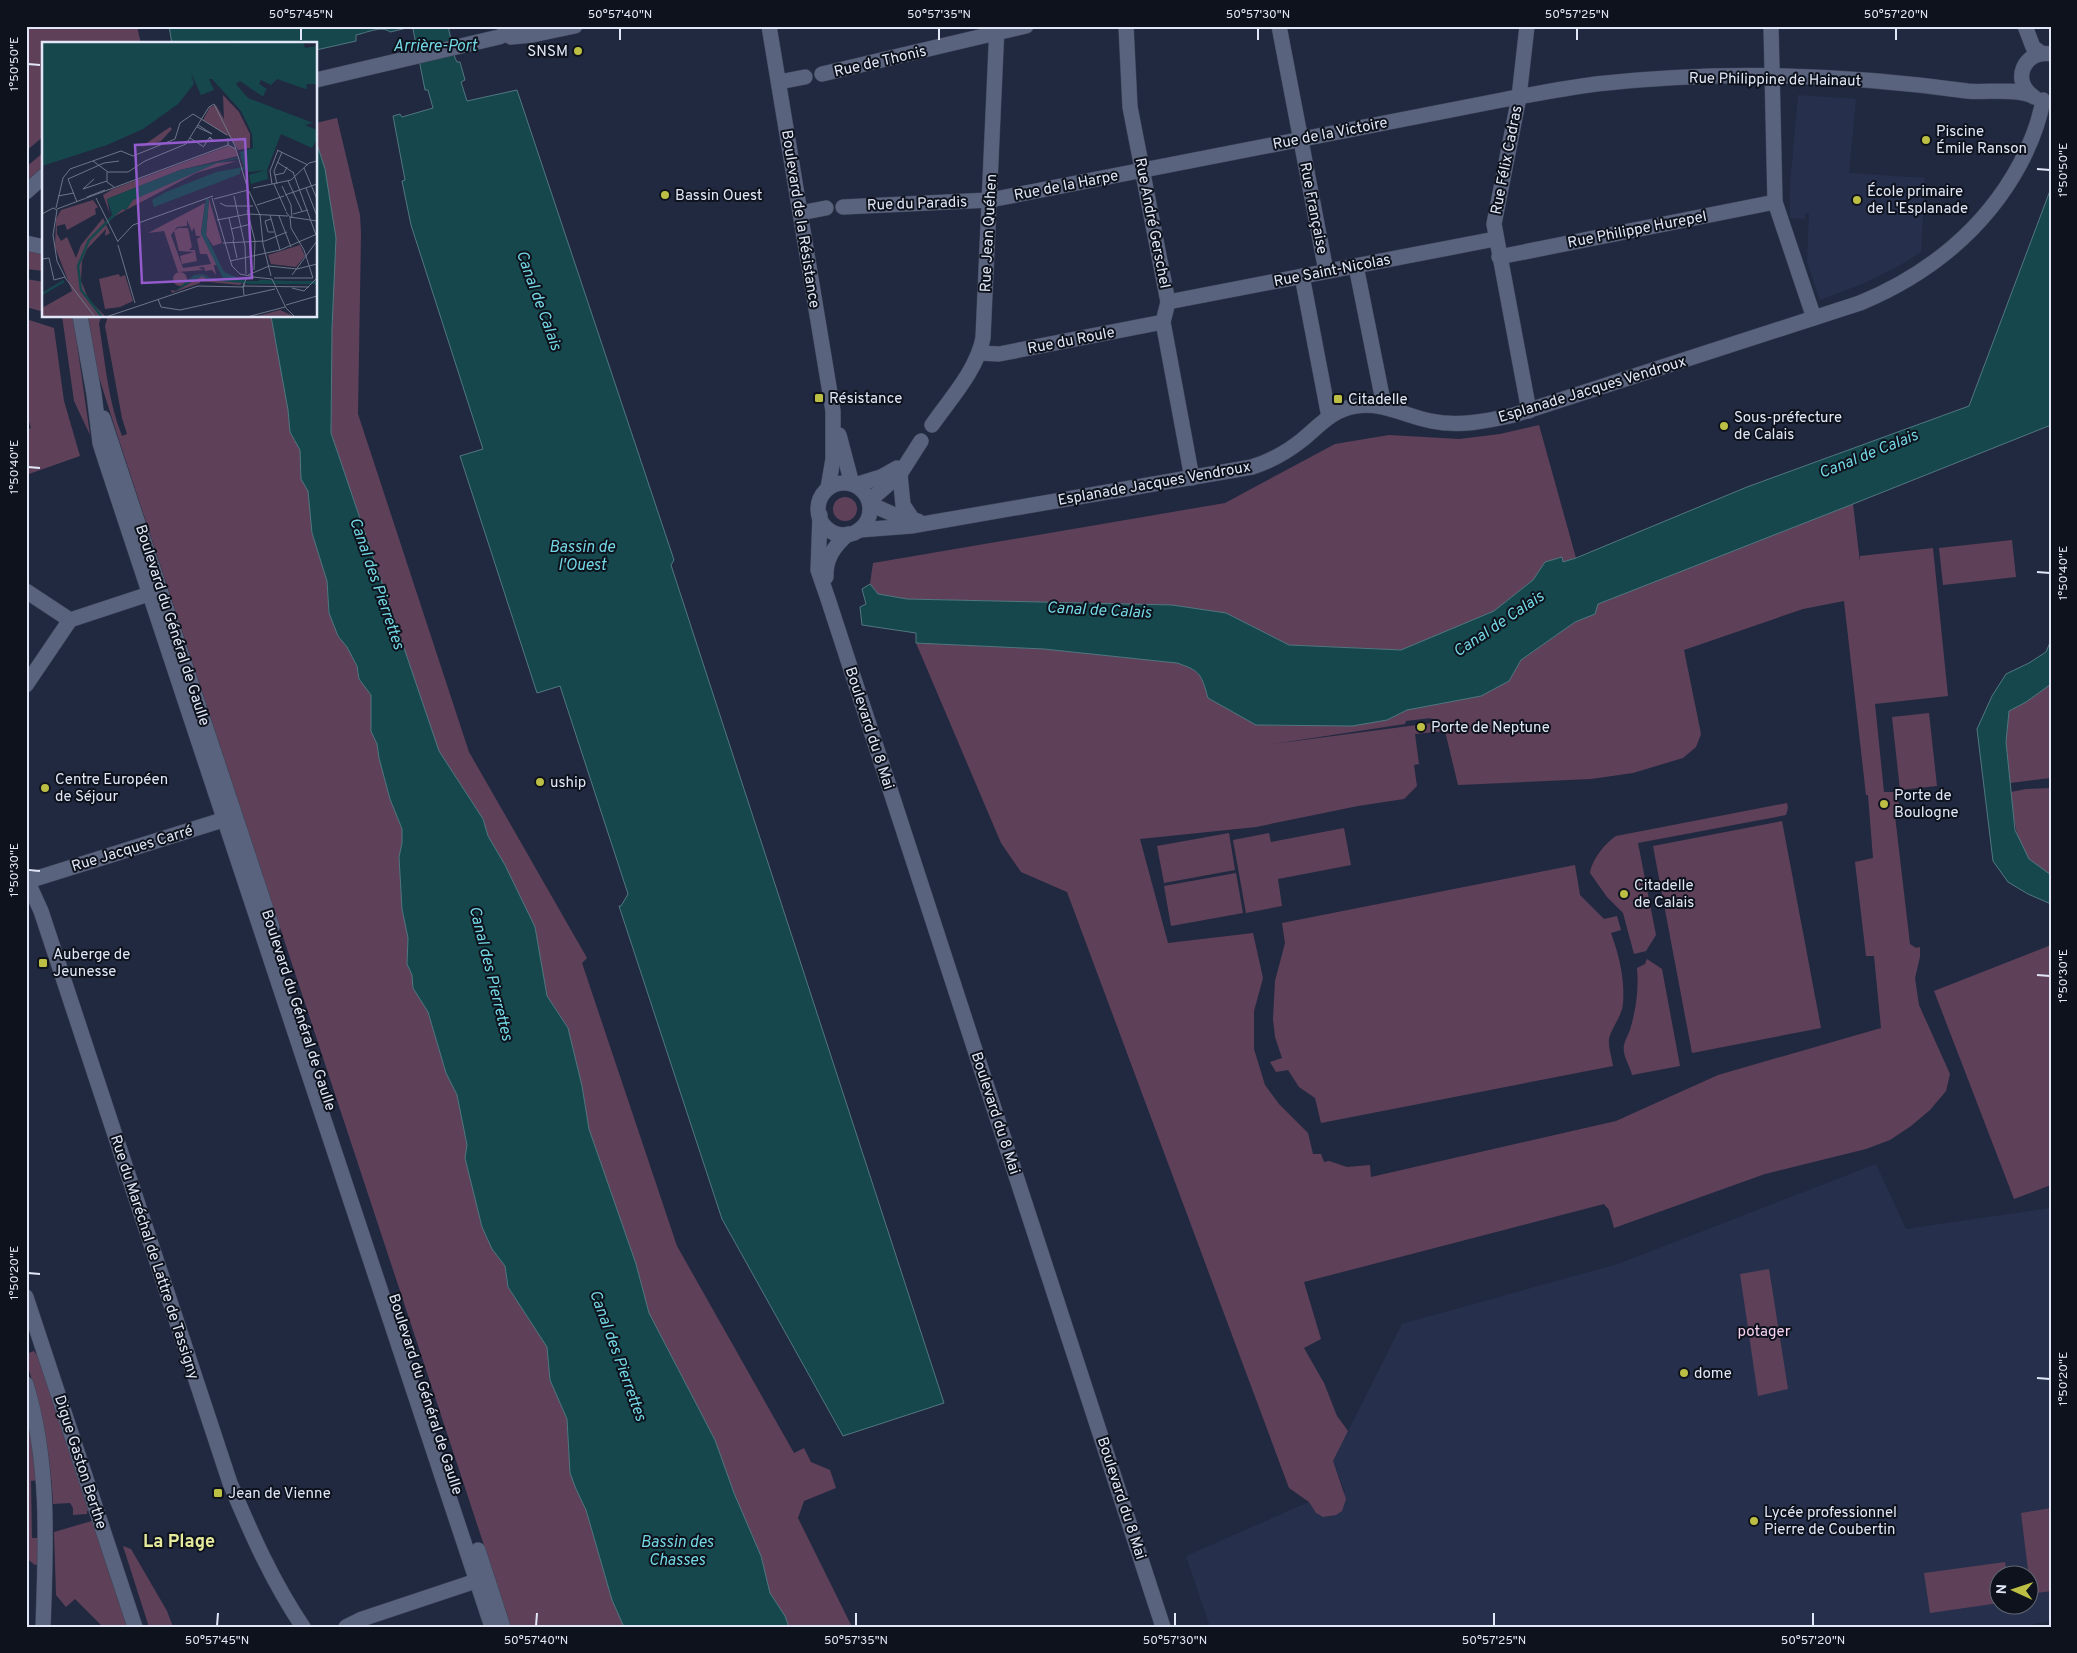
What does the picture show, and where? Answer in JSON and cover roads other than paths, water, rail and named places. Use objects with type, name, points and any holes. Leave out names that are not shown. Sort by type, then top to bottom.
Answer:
[{"type":"street","points":[[318,80],[499,37],[526,26]]},
{"type":"street","points":[[499,37],[523,36],[575,26]]},
{"type":"street","name":"Boulevard de la Résistance","points":[[769,26],[833,411],[854,484]]},
{"type":"street","name":"Rue de Thonis","points":[[822,74],[997,30],[1026,26]]},
{"type":"street","name":"Rue André Gerschel","points":[[1126,26],[1128,100],[1168,302],[1163,322],[1192,478]]},
{"type":"street","name":"Rue Française","points":[[1279,26],[1326,271]]},
{"type":"street","name":"Rue Félix Cadras","points":[[1527,26],[1519,97],[1495,217],[1495,239],[1529,411]]},
{"type":"street","points":[[1771,26],[1775,202],[1814,318]]},
{"type":"street","points":[[2025,26],[2033,47],[2047,52]]},
{"type":"street","name":"Rue Jean Quéhen","points":[[932,425],[966,376],[979,353],[983,338],[997,30]]},
{"type":"street","points":[[2041,98],[2026,90],[2022,82],[2022,69],[2029,58],[2047,52]]},
{"type":"street","points":[[779,82],[805,77]]},
{"type":"street","name":"Rue Philippine de Hainaut","points":[[1519,97],[1636,80],[1693,77],[1773,77],[1922,84],[1993,93],[2016,91],[2041,98]]},
{"type":"street","name":"Rue de la Victoire","points":[[1142,169],[1519,97]]},
{"type":"street","name":"Esplanade Jacques Vendroux","points":[[853,532],[911,526],[936,520],[1192,478],[1264,463],[1289,450],[1329,417],[1341,410],[1356,406],[1384,406],[1431,421],[1456,424],[1479,422],[1529,411],[1814,318],[1881,294],[1908,280],[1937,261],[1965,237],[1992,207],[2015,172],[2037,128],[2041,98]]},
{"type":"street","name":"Rue de la Harpe","points":[[990,200],[1142,169]]},
{"type":"street","points":[[26,192],[42,178]]},
{"type":"street","name":"Rue du Paradis","points":[[843,207],[990,200]]},
{"type":"street","name":"Rue Philippe Hurepel","points":[[1499,256],[1775,202]]},
{"type":"street","points":[[800,213],[826,208]]},
{"type":"street","name":"Rue Saint-Nicolas","points":[[1168,302],[1495,239]]},
{"type":"street","points":[[26,243],[42,247]]},
{"type":"street","points":[[1356,266],[1384,406]]},
{"type":"street","points":[[1302,276],[1329,417]]},
{"type":"street","name":"Boulevard du Général de Gaulle","points":[[80,318],[103,453],[155,592],[230,818],[243,873],[482,1579],[503,1627]]},
{"type":"street","name":"Rue du Roule","points":[[979,353],[999,354],[1163,322]]},
{"type":"street","name":"Boulevard de la Résistance","points":[[828,488],[833,459],[833,411]]},
{"type":"street","points":[[869,502],[900,474],[921,441]]},
{"type":"street","points":[[854,484],[863,490],[869,502],[868,520],[853,532],[839,534],[829,529],[823,523],[820,515],[820,501],[828,488],[842,483],[854,484],[886,475],[908,460]]},
{"type":"street","points":[[900,474],[903,505],[913,520]]},
{"type":"street","name":"Esplanade Jacques Vendroux","points":[[869,502],[891,514],[913,520],[936,520]]},
{"type":"street","name":"Boulevard du 8 Mai","points":[[820,515],[818,570],[1163,1627]]},
{"type":"street","name":"Boulevard du 8 Mai","points":[[828,599],[826,571],[828,558],[836,545],[853,532]]},
{"type":"street","points":[[26,591],[70,620]]},
{"type":"street","points":[[26,685],[70,620],[155,592]]},
{"type":"street","name":"Rue Jacques Carré","points":[[27,880],[230,818]]},
{"type":"street","name":"Rue du Maréchal de Lattre de Tassigny","points":[[27,880],[41,911],[230,1483],[246,1523],[268,1569],[303,1627]]},
{"type":"street","name":"Digue Gaston Berthe","points":[[26,1297],[136,1627]]},
{"type":"street","name":"Digue Gaston Berthe","points":[[26,1384],[38,1432],[45,1490],[46,1529],[43,1627]]},
{"type":"street","points":[[346,1627],[362,1619],[482,1579]]},
{"type":"street","name":"Boulevard du Général de Gaulle","points":[[482,1579],[492,1627]]},
{"type":"water","name":"Bassin de l'Ouest","points":[[169,26],[448,26],[455,58],[457,62],[460,62],[465,80],[461,82],[467,101],[517,90],[674,560],[671,565],[944,1403],[843,1436],[722,1219],[619,906],[621,906],[628,894],[560,686],[537,693],[460,456],[483,449],[411,225],[402,181],[405,180],[393,116],[400,114],[402,117],[433,108],[428,90],[425,90],[413,29],[411,27],[390,32],[383,29],[374,30],[356,35],[356,41],[318,50],[318,42],[172,42]]},
{"type":"water","name":"Bassin des Chasses","points":[[318,147],[325,169],[336,238],[332,328],[331,433],[439,751],[483,819],[488,836],[505,865],[535,927],[547,996],[568,1028],[582,1086],[589,1129],[636,1264],[649,1313],[715,1440],[734,1493],[761,1556],[770,1593],[785,1616],[789,1627],[624,1627],[612,1600],[586,1510],[570,1473],[567,1419],[550,1380],[547,1347],[508,1287],[505,1266],[492,1249],[482,1227],[465,1158],[467,1145],[457,1095],[446,1073],[428,1012],[413,988],[412,975],[407,964],[408,938],[402,909],[399,857],[402,829],[390,799],[377,744],[371,731],[371,695],[359,679],[357,666],[347,647],[338,636],[329,613],[327,581],[312,533],[308,491],[301,479],[300,450],[290,432],[288,410],[271,318],[318,318]]},
{"type":"water","name":"Canal de Calais","points":[[2051,188],[2051,425],[1598,604],[1595,614],[1575,622],[1521,660],[1509,681],[1481,696],[1407,710],[1387,720],[1352,726],[1256,725],[1208,698],[1199,674],[1191,668],[1177,663],[1044,649],[916,643],[916,633],[862,625],[860,607],[866,604],[862,589],[870,584],[878,594],[907,599],[1172,605],[1226,613],[1289,645],[1401,650],[1494,611],[1533,580],[1545,562],[1562,557],[1563,562],[1576,558],[1747,487],[1969,406]]},
{"type":"water","points":[[2051,640],[2051,684],[2026,702],[2009,711],[2006,742],[2015,830],[2029,859],[2051,875],[2051,904],[2028,894],[2008,882],[1993,861],[1977,729],[1992,696],[2006,674],[2046,652]]},
{"type":"place","name":"SNSM","points":[[578,51]]},
{"type":"place","name":"Piscine Émile Ranson","points":[[1926,140]]},
{"type":"place","name":"Bassin Ouest","points":[[665,195]]},
{"type":"place","name":"École primaire de L'Esplanade","points":[[1857,200]]},
{"type":"place","name":"Résistance","points":[[819,398]]},
{"type":"place","name":"Citadelle","points":[[1338,399]]},
{"type":"place","name":"Sous-préfecture de Calais","points":[[1724,426]]},
{"type":"place","name":"Porte de Neptune","points":[[1421,727]]},
{"type":"place","name":"uship","points":[[540,782]]},
{"type":"place","name":"Centre Européen de Séjour","points":[[45,788]]},
{"type":"place","name":"Porte de Boulogne","points":[[1884,804]]},
{"type":"place","name":"Citadelle de Calais","points":[[1624,894]]},
{"type":"place","name":"Auberge de Jeunesse","points":[[43,963]]},
{"type":"place","name":"dome","points":[[1684,1373]]},
{"type":"place","name":"Jean de Vienne","points":[[218,1493]]},
{"type":"place","name":"Lycée professionnel Pierre de Coubertin","points":[[1754,1521]]},
{"type":"district","name":"La Plage","points":[[179,1541]]},
{"type":"water label","name":"Arrière-Port","points":[[435,45]]},
{"type":"water label","name":"Canal des Pierrettes","points":[[378,583]]},
{"type":"water label","name":"Canal des Pierrettes","points":[[492,973]]},
{"type":"water label","name":"Canal des Pierrettes","points":[[619,1355]]},
{"type":"park label","name":"potager","points":[[1764,1331]]}]
